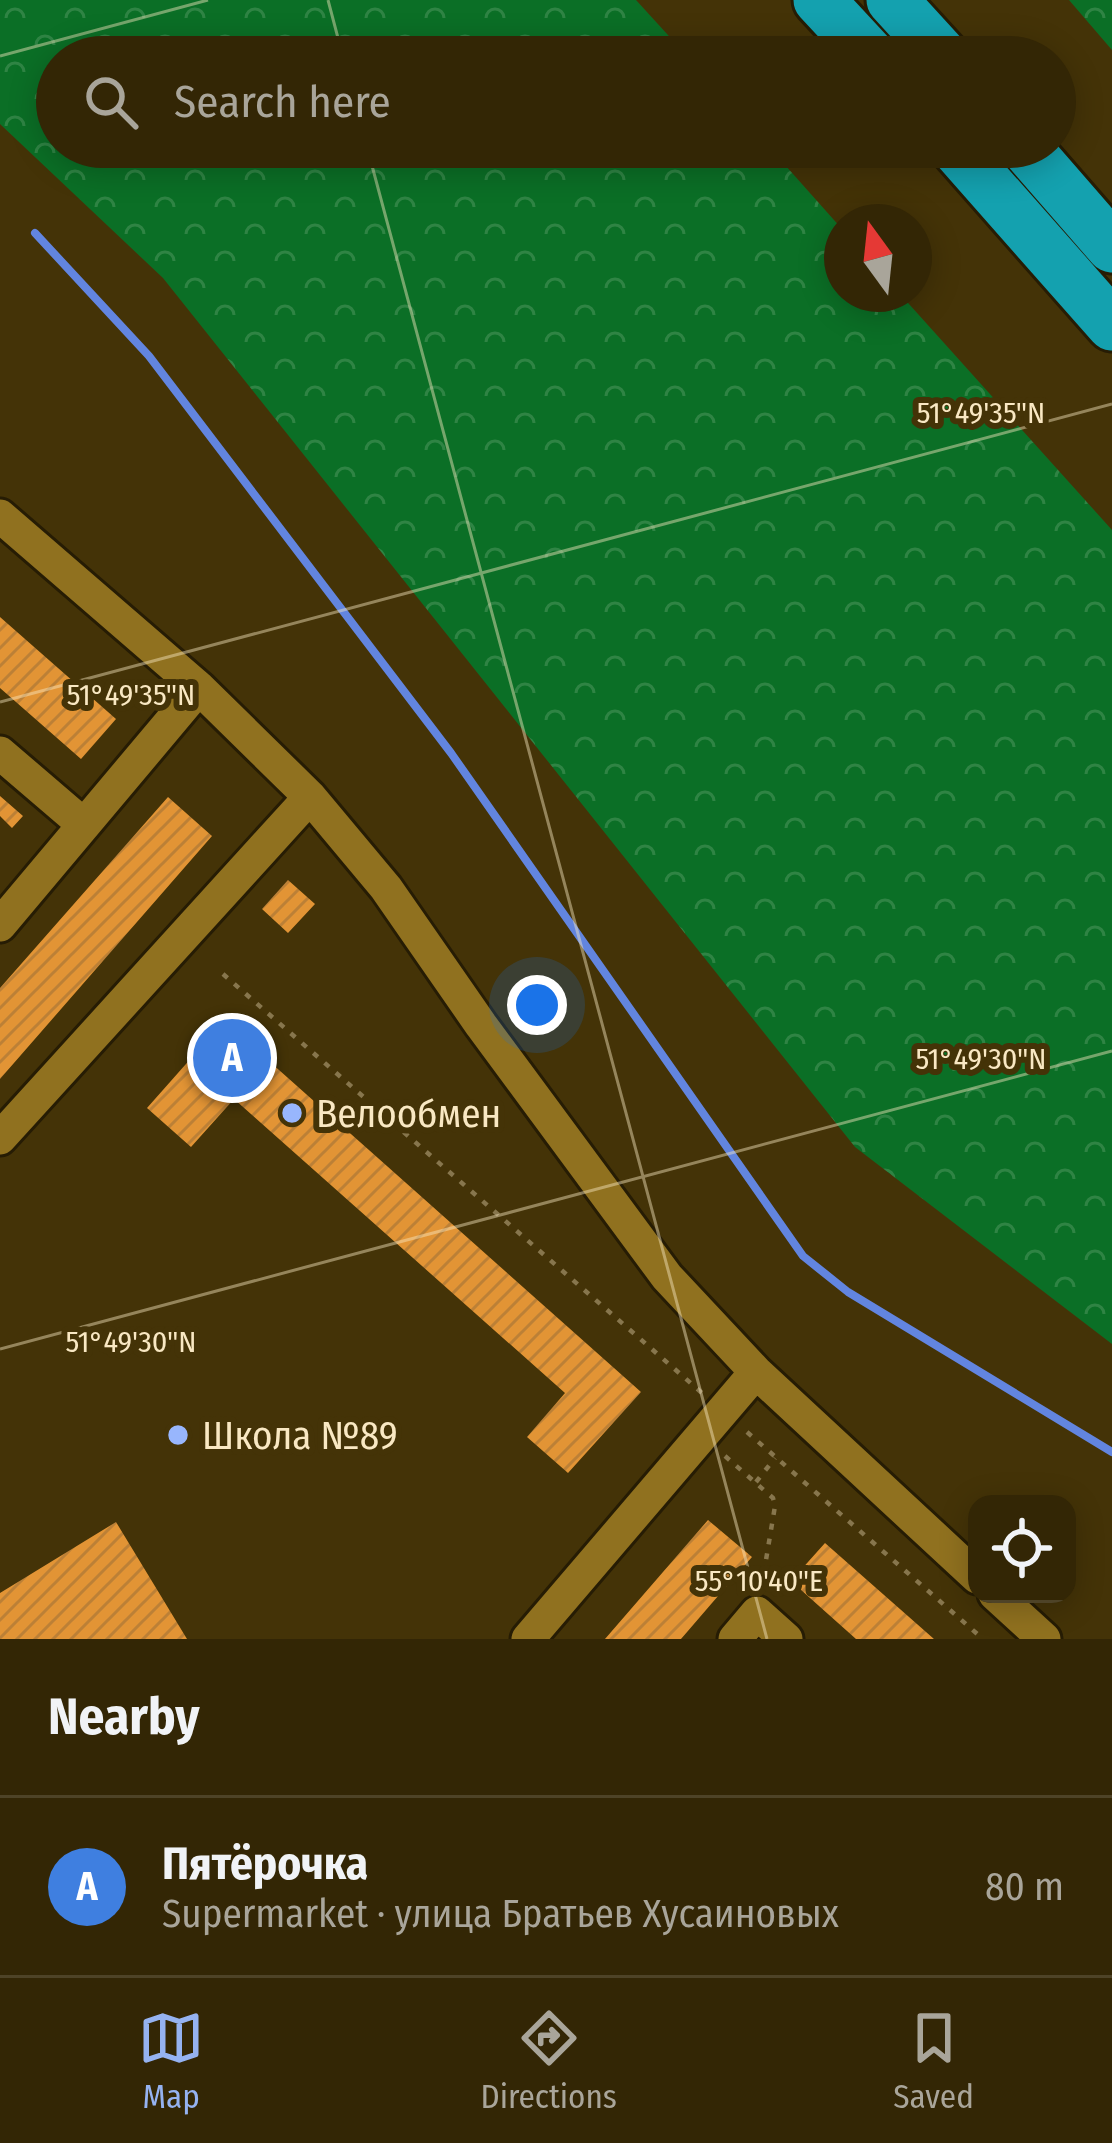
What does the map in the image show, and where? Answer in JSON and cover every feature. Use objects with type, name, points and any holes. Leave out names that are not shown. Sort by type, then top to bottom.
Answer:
[{"type":"highway","points":[[819,0],[852,36]]},
{"type":"highway","points":[[892,0],[925,36]]},
{"type":"highway","points":[[974,168],[1112,325]]},
{"type":"highway","points":[[1043,168],[1112,247]]},
{"type":"street","points":[[0,516],[199,688],[310,797],[386,888],[667,1277],[756,1372],[968,1569]]},
{"type":"street","points":[[0,925],[199,688]]},
{"type":"street","points":[[0,753],[84,825]]},
{"type":"street","points":[[0,1138],[310,797]]},
{"type":"street","points":[[528,1639],[756,1372]]},
{"type":"street","points":[[1005,1603],[1043,1639]]},
{"type":"street","points":[[746,1626],[786,1639]]},
{"type":"path","points":[[223,974],[712,1423],[773,1498],[775,1506],[746,1626]]},
{"type":"path","points":[[712,1423],[776,1457],[983,1639]]},
{"type":"path","points":[[756,1482],[776,1457]]},
{"type":"green space","points":[[0,0],[636,0],[669,36],[36,36],[36,158],[0,124]]},
{"type":"green space","points":[[1069,0],[1112,0],[1112,50]]},
{"type":"green space","points":[[47,168],[788,168],[824,209],[824,312],[916,312],[1112,530],[1112,1344],[855,1147],[163,278]]},
{"type":"building","points":[[0,617],[116,719],[81,759],[0,688]]},
{"type":"building","points":[[0,796],[23,816],[12,828],[0,816]]},
{"type":"building","points":[[168,797],[212,836],[0,1079],[0,988]]},
{"type":"building","points":[[288,880],[315,904],[288,933],[262,909]]},
{"type":"building","points":[[224,1021],[641,1392],[568,1473],[527,1437],[565,1393],[234,1099],[191,1147],[147,1108]]},
{"type":"building","points":[[708,1520],[752,1557],[681,1639],[605,1639]]},
{"type":"building","points":[[116,1522],[187,1639],[0,1639],[0,1593]]},
{"type":"building","points":[[825,1543],[934,1639],[856,1639],[791,1581]]},
{"type":"waterway","points":[[35,233],[149,356],[451,753],[803,1256],[848,1292],[1112,1452]]},
{"type":"place","name":"Пятёрочка","points":[[232,1058]]},
{"type":"place","name":"Велообмен","points":[[292,1113]]},
{"type":"place","name":"Школа №89","points":[[178,1435]]}]
